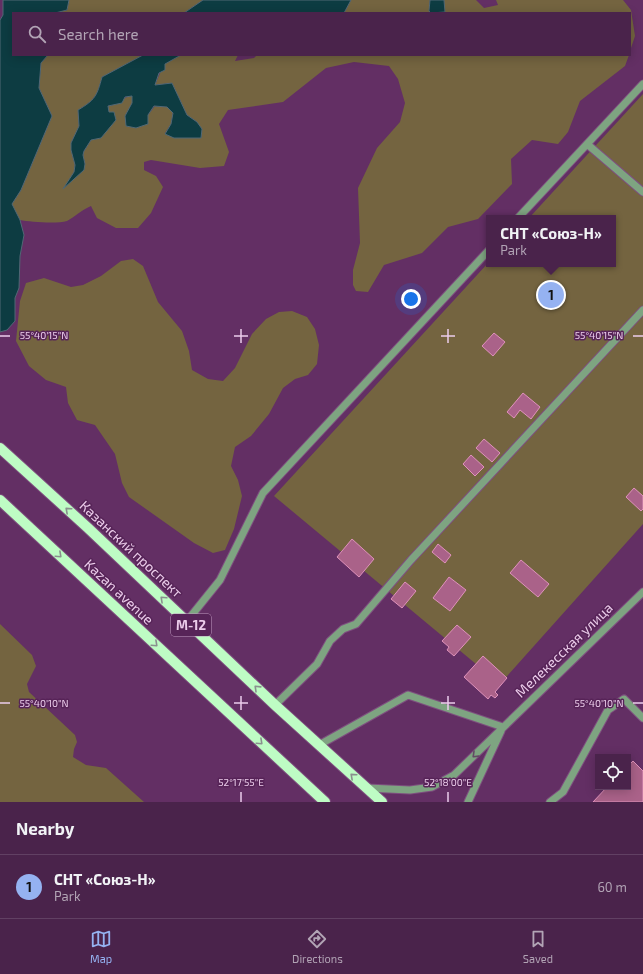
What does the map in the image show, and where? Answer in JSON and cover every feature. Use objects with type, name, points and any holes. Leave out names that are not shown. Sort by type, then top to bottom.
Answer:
[{"type":"main road","name":"Казанский проспект","points":[[0,448],[88,528],[275,705],[382,802]]},
{"type":"main road","name":"Kazan avenue","points":[[0,500],[325,802]]},
{"type":"street","points":[[521,215],[643,84]]},
{"type":"street","points":[[588,144],[643,192]]},
{"type":"street","points":[[187,621],[220,580],[263,493],[486,253]]},
{"type":"street","points":[[275,705],[317,664],[330,641],[343,629],[356,624],[411,560],[643,310]]},
{"type":"street","name":"Мелекесская улица","points":[[367,788],[410,790],[432,787],[454,775],[643,592]]},
{"type":"street","points":[[319,745],[408,695],[502,727],[471,800]]},
{"type":"street","points":[[550,802],[563,792],[608,710],[624,699],[643,718]]},
{"type":"shaded area","points":[[3,0],[69,0],[67,10],[59,12],[12,12],[12,56],[47,56],[41,63],[39,88],[52,116],[21,190],[12,204],[20,220],[24,235],[20,256],[19,288],[15,298],[15,321],[7,330],[0,332],[0,20],[3,15]]},
{"type":"shaded area","points":[[69,0],[203,0],[185,12],[59,12],[67,10]]},
{"type":"shaded area","points":[[203,0],[351,0],[345,12],[185,12]]},
{"type":"shaded area","points":[[351,0],[430,0],[430,12],[345,12]]},
{"type":"shaded area","points":[[430,0],[444,0],[445,12],[429,11]]},
{"type":"shaded area","points":[[444,0],[476,0],[484,8],[498,5],[496,0],[623,0],[631,10],[635,36],[631,48],[631,12],[444,12]]},
{"type":"shaded area","points":[[47,56],[141,56],[102,77],[99,89],[92,100],[78,110],[79,126],[71,143],[71,150],[75,165],[74,172],[64,188],[85,164],[83,155],[84,151],[109,112],[108,106],[132,95],[132,103],[125,116],[148,115],[155,106],[168,107],[173,112],[171,124],[165,133],[197,122],[187,115],[172,83],[155,85],[164,64],[179,56],[238,56],[235,61],[254,58],[256,56],[629,56],[625,66],[580,101],[568,132],[558,144],[532,140],[511,159],[512,184],[478,219],[448,227],[422,253],[384,265],[368,292],[356,291],[353,285],[353,270],[360,243],[358,188],[377,148],[400,122],[405,103],[398,79],[389,66],[354,62],[326,68],[283,102],[228,110],[219,124],[229,152],[224,166],[200,168],[151,160],[144,162],[144,170],[156,176],[163,187],[151,213],[138,228],[116,228],[97,218],[91,206],[67,221],[44,222],[20,220],[11,204],[21,190],[52,116],[39,88],[41,63]]},
{"type":"shaded area","points":[[141,56],[179,56],[165,64],[165,70],[159,73],[155,85],[172,83],[187,115],[197,122],[202,129],[201,138],[174,138],[165,134],[171,124],[173,113],[167,107],[154,106],[148,115],[148,124],[136,128],[126,126],[125,116],[132,103],[132,96],[125,97],[122,103],[108,106],[109,112],[114,112],[116,120],[101,138],[91,140],[83,155],[85,164],[84,170],[63,189],[74,172],[75,165],[71,150],[71,143],[79,126],[78,110],[92,100],[99,89],[102,77]]},
{"type":"shaded area","points":[[643,94],[643,524],[500,684],[274,496],[486,265],[486,267],[616,267],[616,215],[532,215]]},
{"type":"shaded area","points":[[133,259],[143,266],[158,302],[182,331],[189,351],[192,370],[208,379],[223,381],[235,368],[252,334],[266,319],[279,312],[292,311],[307,317],[315,329],[319,345],[317,364],[308,375],[295,379],[283,388],[269,414],[251,436],[235,447],[231,466],[238,480],[242,496],[234,529],[225,550],[213,553],[194,543],[129,497],[122,483],[115,454],[95,425],[77,420],[68,403],[66,387],[46,380],[29,366],[16,341],[20,301],[26,283],[44,278],[71,287],[83,285],[101,276],[121,261]]},
{"type":"shaded area","points":[[0,624],[32,655],[36,666],[27,684],[29,692],[75,735],[77,742],[73,757],[86,765],[106,768],[144,802],[0,802]]},
{"type":"building","points":[[494,333],[505,342],[493,356],[482,346]]},
{"type":"building","points":[[523,393],[540,407],[531,419],[520,410],[514,418],[507,412]]},
{"type":"building","points":[[484,439],[500,453],[492,462],[476,448]]},
{"type":"building","points":[[471,455],[484,467],[475,476],[463,464]]},
{"type":"building","points":[[634,488],[643,496],[643,509],[641,511],[626,497]]},
{"type":"building","points":[[352,539],[374,559],[359,577],[337,557]]},
{"type":"building","points":[[438,544],[451,555],[445,563],[432,552]]},
{"type":"building","points":[[521,560],[549,584],[538,597],[510,573]]},
{"type":"building","points":[[449,577],[466,590],[450,611],[433,598]]},
{"type":"building","points":[[405,582],[416,591],[402,608],[391,599]]},
{"type":"building","points":[[457,625],[471,637],[454,656],[447,650],[449,647],[442,641]]},
{"type":"building","points":[[483,656],[507,678],[495,692],[498,695],[495,698],[491,695],[488,699],[464,677]]},
{"type":"building","points":[[633,761],[643,771],[643,802],[593,802],[604,790],[631,790],[631,763]]},
{"type":"place","name":"СНТ «Союз-Н»","points":[[551,295]]}]
